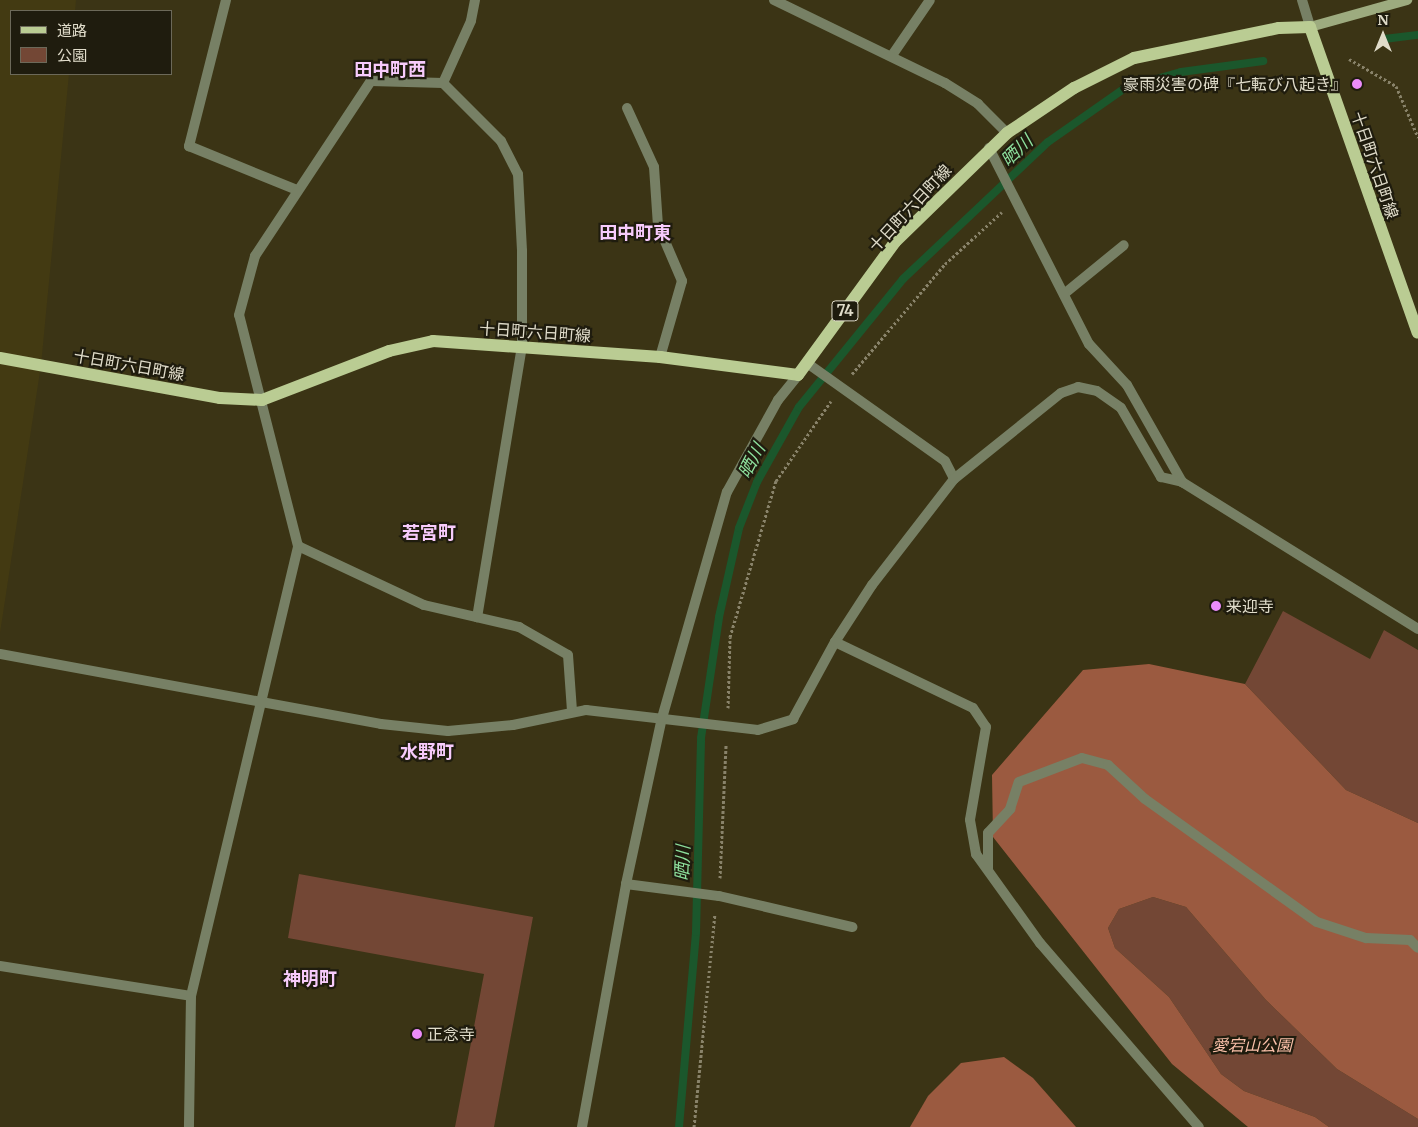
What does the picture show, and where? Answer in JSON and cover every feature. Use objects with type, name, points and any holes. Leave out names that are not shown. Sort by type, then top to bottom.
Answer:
[{"type":"main road","points":[[1310,27],[1407,0]]},
{"type":"main road","name":"十日町六日町線","points":[[0,358],[220,398],[262,400],[389,351],[433,341],[660,357],[798,375],[895,242],[989,148],[1007,133],[1074,88],[1134,58],[1279,28],[1310,27],[1418,333]]},
{"type":"street","points":[[226,0],[189,146],[297,190]]},
{"type":"street","points":[[443,83],[471,21],[475,0]]},
{"type":"street","points":[[774,0],[893,54],[978,104],[1007,133]]},
{"type":"street","points":[[893,54],[930,0]]},
{"type":"street","points":[[1302,0],[1310,27]]},
{"type":"street","points":[[189,1127],[191,996],[298,546],[239,316],[255,256],[371,81],[443,83],[501,141],[518,174],[522,346],[477,617]]},
{"type":"street","points":[[626,108],[654,167],[658,225],[682,282],[660,357]]},
{"type":"street","points":[[989,148],[1014,201],[1089,344],[1127,385],[1182,482]]},
{"type":"street","points":[[1064,294],[1124,245]]},
{"type":"street","points":[[807,364],[946,461],[954,479]]},
{"type":"street","points":[[582,1127],[626,884],[662,718],[727,492],[778,400],[798,375]]},
{"type":"street","points":[[0,654],[262,701],[448,731],[512,725],[572,711],[684,720],[758,730],[793,719],[835,642],[872,585],[954,479],[1061,393],[1078,387],[1097,391],[1121,408],[1161,477],[1182,482],[1418,629]]},
{"type":"street","points":[[298,546],[424,604],[519,627],[568,655],[572,711]]},
{"type":"street","points":[[835,642],[973,708],[986,727],[970,820],[976,854],[1040,943],[1199,1127]]},
{"type":"street","points":[[988,869],[988,833],[1010,808],[1019,782],[1082,758],[1108,765],[1144,799],[1317,922],[1366,938],[1414,940],[1418,948]]},
{"type":"street","points":[[626,884],[719,896],[852,927]]},
{"type":"street","points":[[0,966],[191,996]]},
{"type":"path","points":[[1349,59],[1396,86],[1418,138]]},
{"type":"path","points":[[694,1127],[709,940],[719,896],[722,725],[730,637],[776,481],[841,388],[945,264],[1014,201]]},
{"type":"shaded area","points":[[0,0],[76,0],[75,10],[10,10],[10,75],[69,75],[41,365],[0,633]]},
{"type":"shaded area","points":[[1149,664],[1245,684],[1346,790],[1418,823],[1418,1119],[1337,1069],[1266,1000],[1186,907],[1153,897],[1119,909],[1108,928],[1115,948],[1169,997],[1221,1074],[1244,1091],[1315,1117],[1329,1127],[1248,1127],[1172,1064],[993,837],[992,775],[1083,670]]},
{"type":"shaded area","points":[[1004,1057],[1033,1078],[1076,1127],[910,1127],[928,1096],[961,1063]]},
{"type":"green space","points":[[1283,611],[1370,659],[1384,630],[1418,650],[1418,823],[1346,790],[1245,684]]},
{"type":"green space","points":[[299,874],[533,917],[494,1127],[455,1127],[484,974],[288,938]]},
{"type":"green space","name":"愛宕山公園","points":[[1153,897],[1186,907],[1266,1000],[1337,1069],[1418,1119],[1418,1127],[1329,1127],[1315,1117],[1244,1091],[1221,1074],[1169,997],[1115,948],[1108,928],[1119,909]]},
{"type":"waterway","name":"晒川","points":[[1384,39],[1418,35]]},
{"type":"waterway","name":"晒川","points":[[679,1127],[696,932],[701,738],[719,617],[739,528],[757,482],[799,407],[903,279],[1048,142],[1125,88],[1181,72],[1263,61]]},
{"type":"place","name":"豪雨災害の碑『七転び八起き』","points":[[1357,84]]},
{"type":"place","name":"来迎寺","points":[[1216,606]]},
{"type":"place","name":"正念寺","points":[[417,1034]]},
{"type":"district","name":"田中町西","points":[[390,70]]},
{"type":"district","name":"田中町東","points":[[635,233]]},
{"type":"district","name":"若宮町","points":[[429,533]]},
{"type":"district","name":"水野町","points":[[427,752]]},
{"type":"district","name":"神明町","points":[[310,979]]}]
